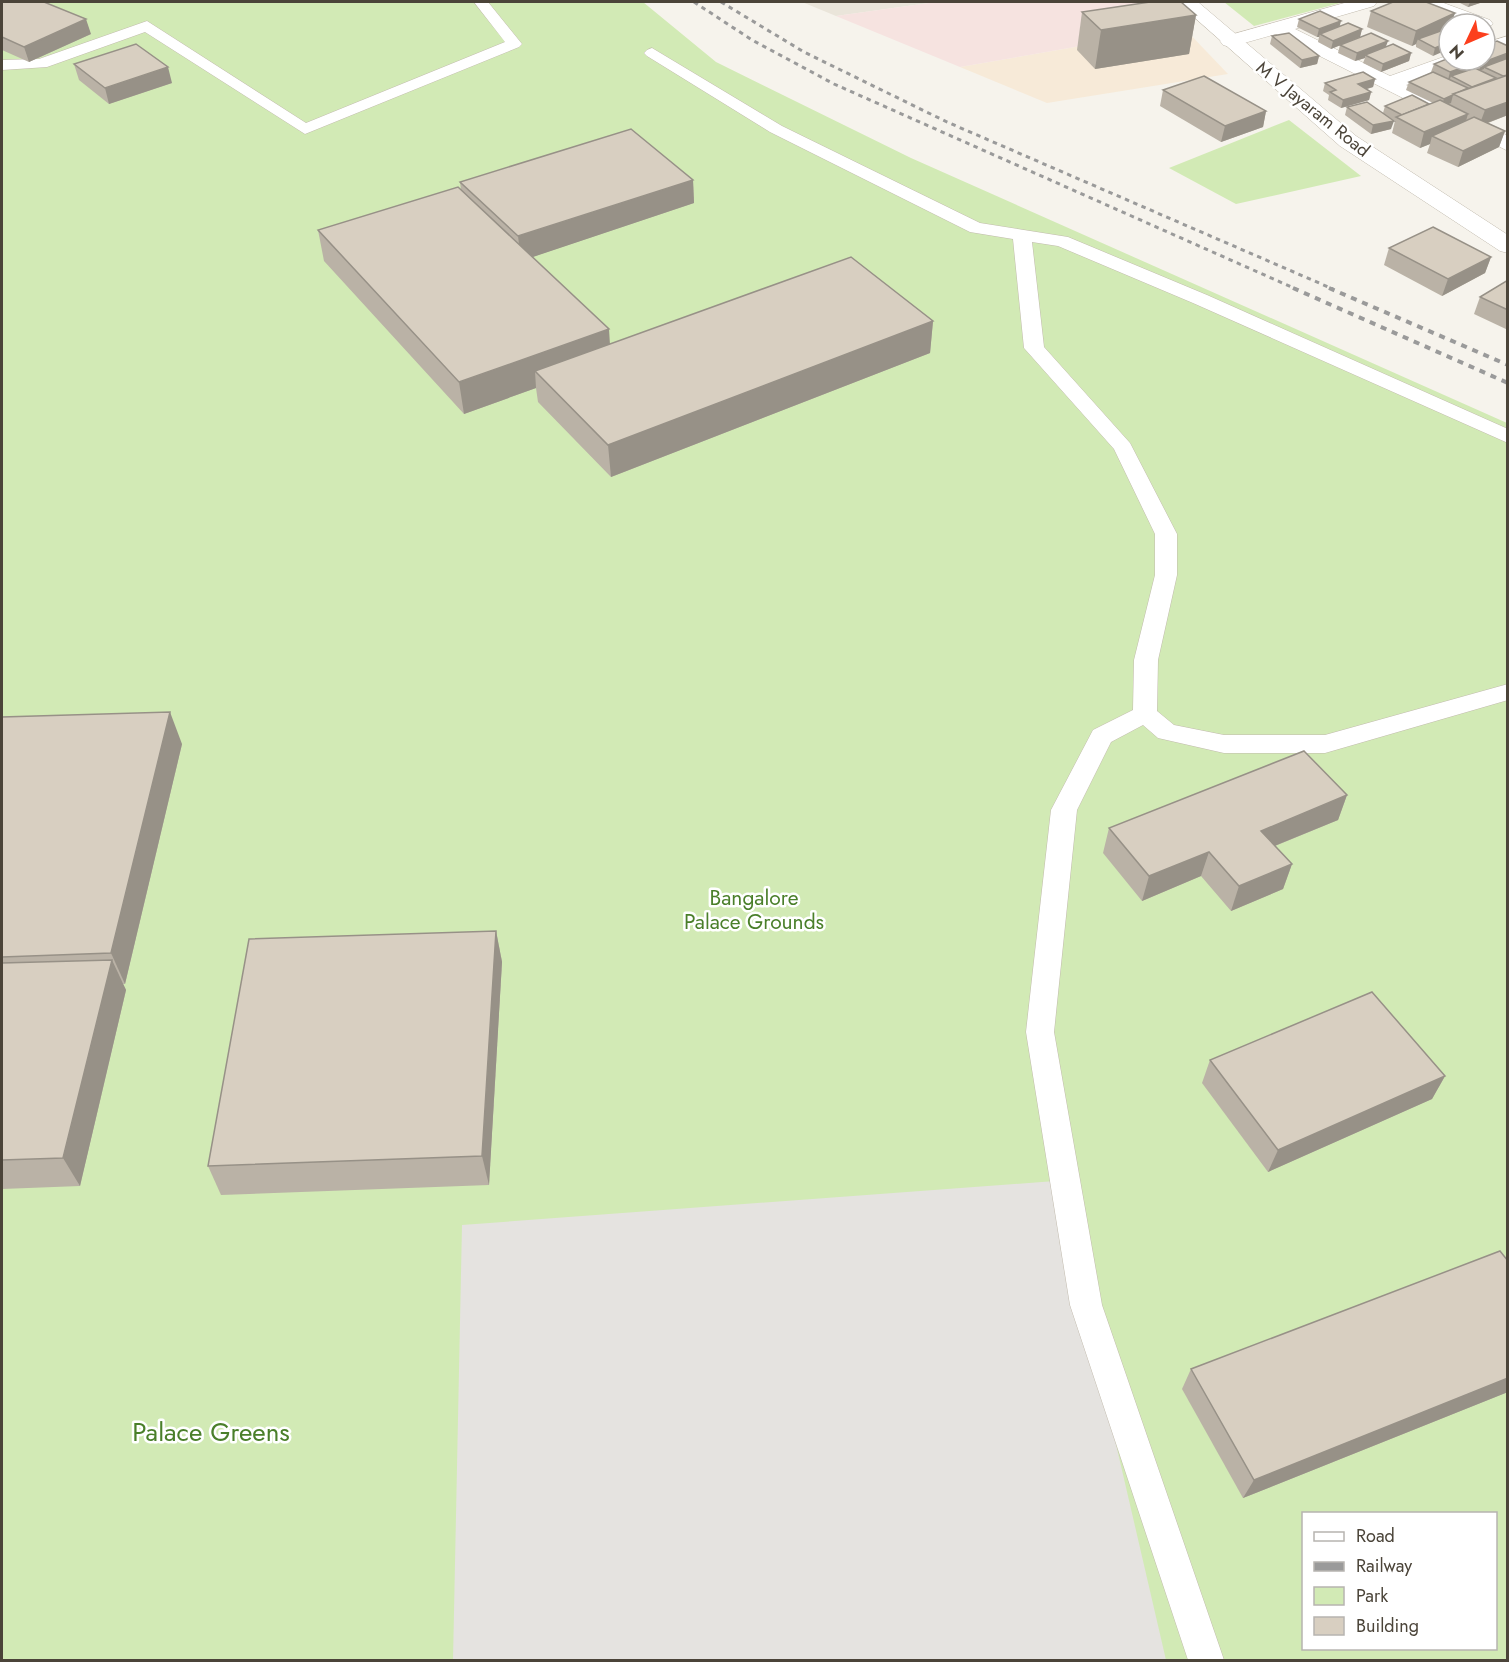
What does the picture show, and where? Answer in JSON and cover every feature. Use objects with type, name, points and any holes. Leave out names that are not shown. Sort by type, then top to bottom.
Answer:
[{"type":"street","name":"M V Jayaram Road","points":[[1187,2],[1348,141],[1508,246]]},
{"type":"street","points":[[1230,41],[1367,2]]},
{"type":"street","points":[[1425,2],[1452,12]]},
{"type":"street","points":[[1277,27],[1508,145]]},
{"type":"street","points":[[1388,84],[1437,66]]},
{"type":"street","points":[[1484,133],[1508,124]]},
{"type":"lane","points":[[2,65],[41,64],[147,26],[305,129],[514,44],[481,2]]},
{"type":"lane","points":[[652,53],[776,129],[976,228],[1062,241],[1200,299],[1508,437]]},
{"type":"lane","points":[[1022,235],[1034,348],[1123,447],[1166,534],[1166,576],[1146,660],[1145,714]]},
{"type":"lane","points":[[1145,714],[1167,732],[1224,744],[1324,744],[1508,692]]},
{"type":"lane","points":[[1145,714],[1102,736],[1064,810],[1040,1032],[1086,1305],[1206,1660]]},
{"type":"shaded area","points":[[802,2],[936,2],[836,16]]},
{"type":"shaded area","points":[[936,2],[1156,2],[1184,28],[960,67],[836,16]]},
{"type":"shaded area","points":[[1184,28],[1228,74],[1047,103],[960,67]]},
{"type":"shaded area","points":[[1055,1181],[1166,1660],[453,1660],[462,1225]]},
{"type":"green space","name":"Bangalore Palace Grounds","points":[[2,2],[643,2],[716,62],[911,158],[1507,423],[1507,1660],[2,1660]]},
{"type":"green space","points":[[1224,2],[1344,2],[1254,26]]},
{"type":"green space","points":[[1289,120],[1361,176],[1236,204],[1169,168]]},
{"type":"building","points":[[2,2],[44,2],[86,19],[24,47],[2,37]]},
{"type":"building","points":[[1150,2],[1181,2],[1196,15],[1101,30],[1082,12]]},
{"type":"building","points":[[1393,2],[1426,2],[1452,12],[1437,12],[1437,21],[1416,31],[1371,11]]},
{"type":"building","points":[[1320,11],[1341,21],[1319,29],[1299,19]]},
{"type":"building","points":[[1348,23],[1362,29],[1333,41],[1320,34]]},
{"type":"building","points":[[1437,32],[1437,47],[1435,48],[1418,39]]},
{"type":"building","points":[[1289,33],[1319,56],[1302,60],[1272,36]]},
{"type":"building","points":[[1371,33],[1388,41],[1357,53],[1340,45]]},
{"type":"building","points":[[1497,41],[1508,46],[1508,53],[1497,57]]},
{"type":"building","points":[[136,44],[168,67],[105,88],[74,64]]},
{"type":"building","points":[[1393,44],[1411,53],[1383,64],[1365,55]]},
{"type":"building","points":[[1508,58],[1508,75],[1503,76],[1495,72],[1497,72],[1497,62]]},
{"type":"building","points":[[1363,72],[1375,79],[1358,84],[1371,92],[1343,100],[1330,92],[1336,90],[1325,83]]},
{"type":"building","points":[[1433,72],[1468,88],[1444,99],[1409,82]]},
{"type":"building","points":[[1463,72],[1483,72],[1496,78],[1472,87],[1451,76]]},
{"type":"building","points":[[1508,75],[1508,102],[1485,110],[1453,94]]},
{"type":"building","points":[[1204,76],[1266,111],[1225,126],[1163,90]]},
{"type":"building","points":[[1412,95],[1429,104],[1402,115],[1385,106]]},
{"type":"building","points":[[1440,100],[1468,114],[1424,132],[1396,117]]},
{"type":"building","points":[[1367,102],[1394,121],[1373,125],[1347,107]]},
{"type":"building","points":[[1474,117],[1505,131],[1463,151],[1432,136]]},
{"type":"building","points":[[631,129],[693,180],[518,236],[460,182]]},
{"type":"building","points":[[458,187],[609,329],[459,382],[318,230]]},
{"type":"building","points":[[1433,227],[1491,257],[1448,279],[1389,248]]},
{"type":"building","points":[[851,257],[933,321],[608,445],[535,371]]},
{"type":"building","points":[[1508,280],[1508,310],[1480,297]]},
{"type":"building","points":[[170,712],[111,953],[2,957],[2,717]]},
{"type":"building","points":[[1304,751],[1347,795],[1261,831],[1292,864],[1239,886],[1209,852],[1149,876],[1109,828]]},
{"type":"building","points":[[496,931],[482,1156],[208,1166],[249,939]]},
{"type":"building","points":[[112,960],[63,1158],[2,1160],[2,963]]},
{"type":"building","points":[[1372,992],[1445,1076],[1278,1150],[1210,1060]]},
{"type":"building","points":[[1500,1251],[1508,1261],[1508,1378],[1254,1480],[1191,1369]]},
{"type":"railway","points":[[694,2],[752,40],[834,84],[1296,289]]},
{"type":"railway","points":[[721,2],[804,52],[947,122],[1333,289]]},
{"type":"railway","points":[[1293,288],[1508,383]]},
{"type":"railway","points":[[1329,288],[1508,365]]},
{"type":"park label","name":"Palace Greens","points":[[211,1432]]}]
